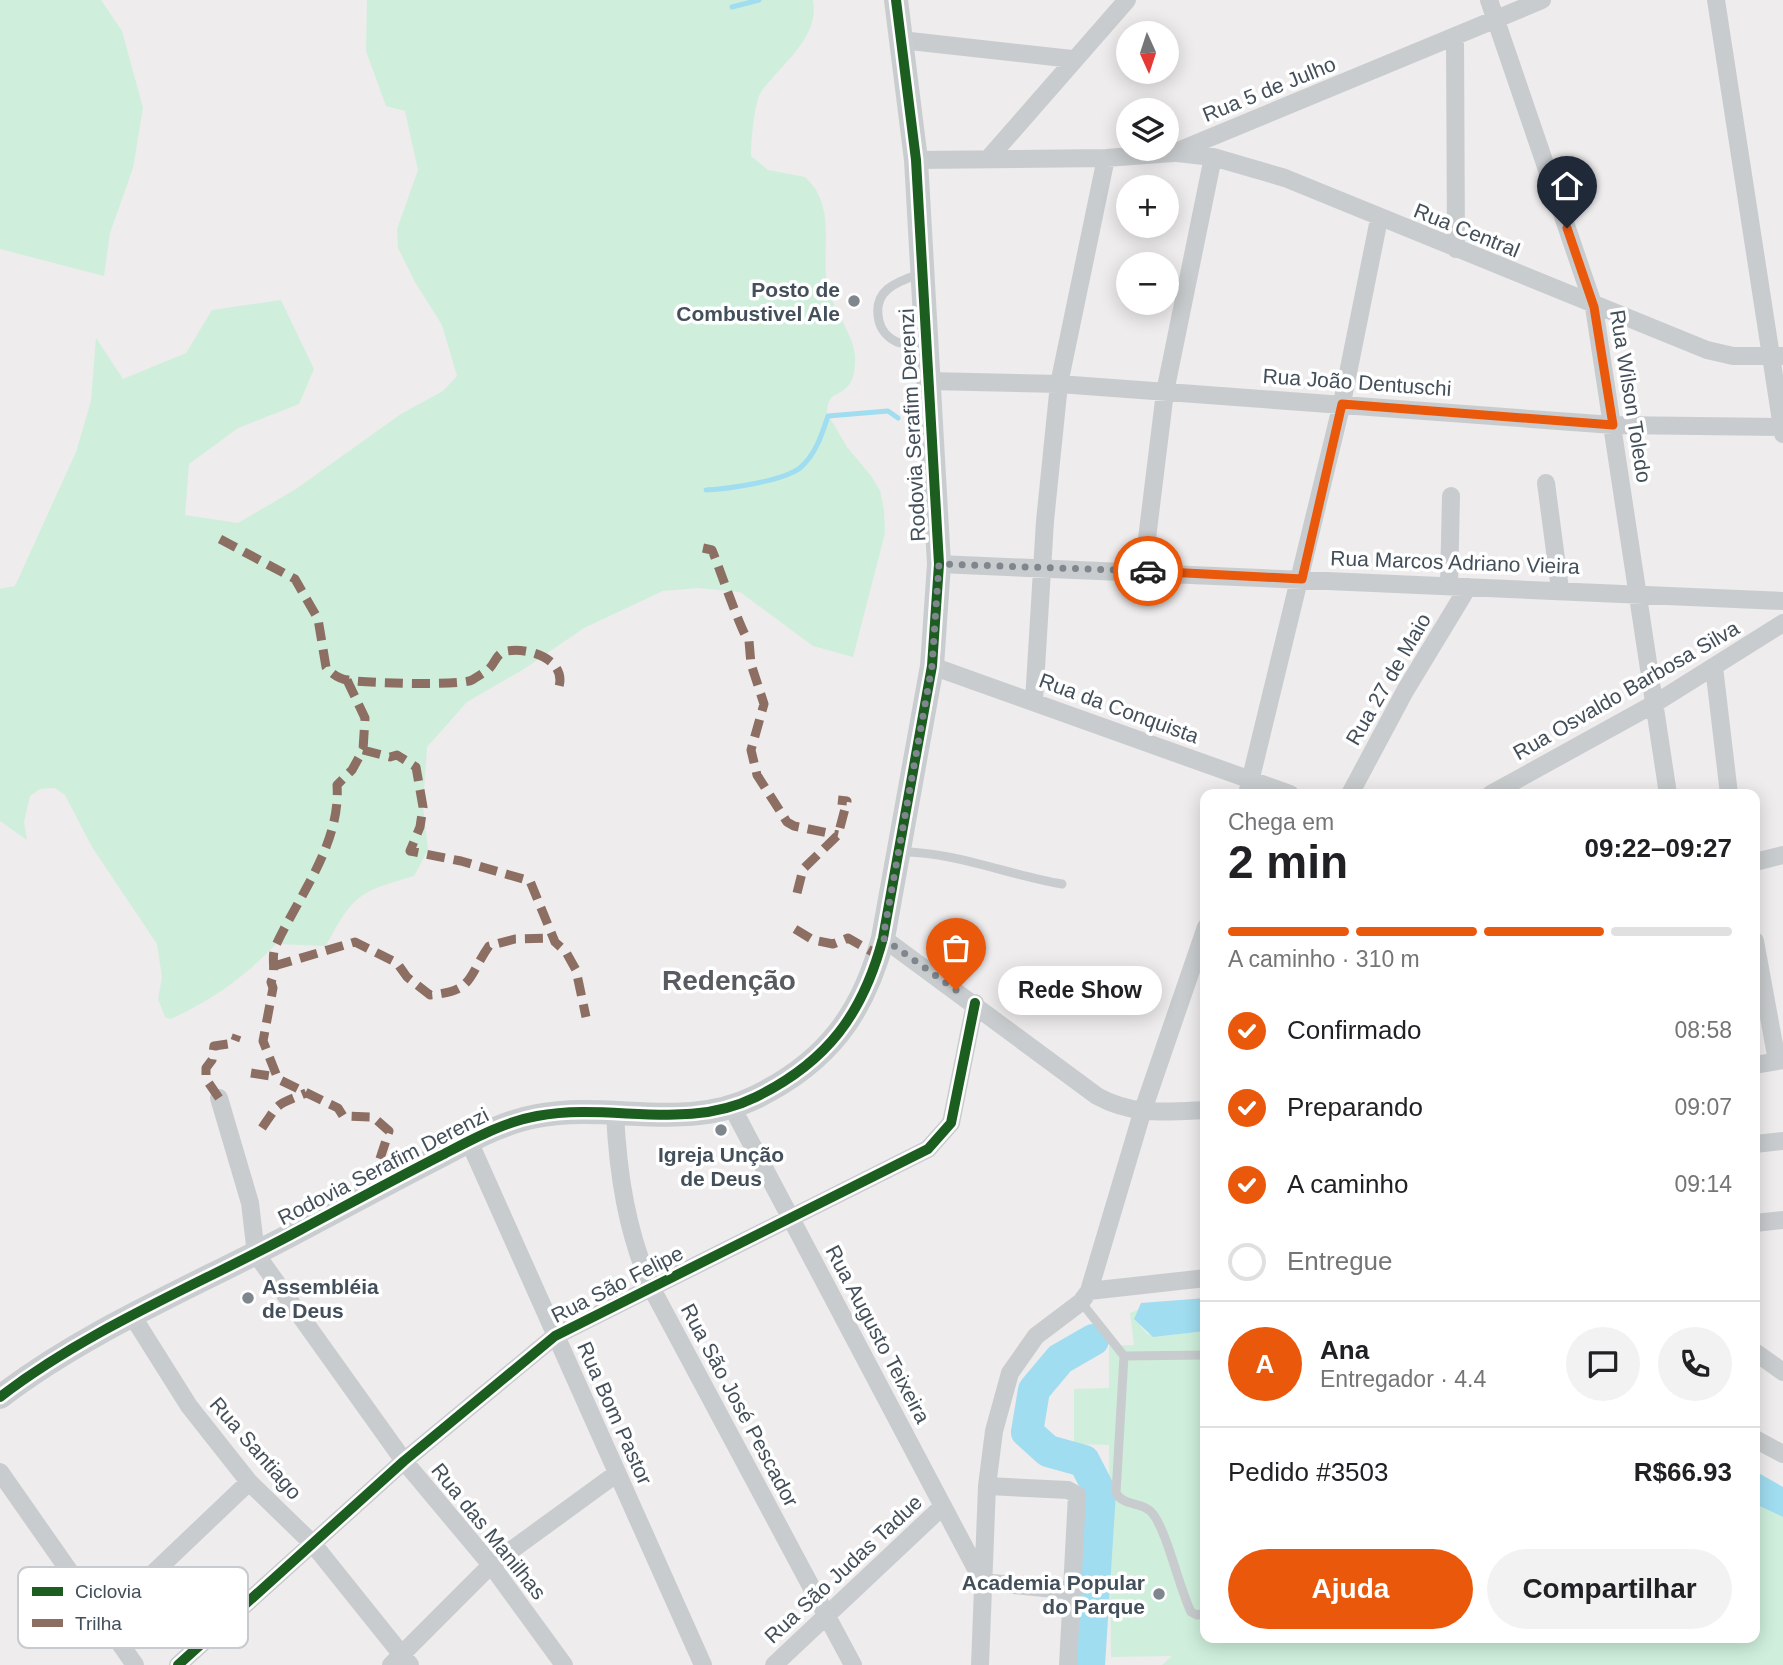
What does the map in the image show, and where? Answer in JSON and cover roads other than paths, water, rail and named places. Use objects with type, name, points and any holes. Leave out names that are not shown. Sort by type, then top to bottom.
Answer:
[{"type":"main road","name":"Rodovia Serafim Derenzi","points":[[0,1397],[71,1350],[506,1124],[537,1116],[576,1112],[663,1117],[697,1115],[732,1107],[794,1076],[825,1052],[853,1013],[870,981],[883,938],[932,666],[939,564],[916,160],[896,0]]},
{"type":"street","points":[[988,159],[1072,59],[1127,0]]},
{"type":"street","name":"Rua Wilson Toledo","points":[[1489,0],[1594,307],[1667,789]]},
{"type":"street","name":"Rua 5 de Julho","points":[[1179,151],[1542,0]]},
{"type":"street","points":[[1716,0],[1778,357],[1782,430]]},
{"type":"street","points":[[1455,37],[1456,249]]},
{"type":"street","points":[[901,40],[1072,59]]},
{"type":"street","name":"Rua Central","points":[[1179,154],[1213,158],[1285,178],[1594,307],[1707,350],[1733,356],[1778,357]]},
{"type":"street","name":"Rua 5 de Julho","points":[[916,160],[1116,157]]},
{"type":"street","points":[[1034,701],[1042,566],[1059,384],[1106,158]]},
{"type":"street","points":[[1143,571],[1165,392],[1213,158]]},
{"type":"street","points":[[1249,788],[1302,579],[1342,404],[1379,219]]},
{"type":"street","name":"Rua João Dentuschi","points":[[929,381],[1059,384],[1613,425],[1782,430]]},
{"type":"street","points":[[1546,483],[1560,589]]},
{"type":"street","points":[[1451,496],[1458,587]]},
{"type":"street","name":"Rua Marcos Adriano Vieira","points":[[939,564],[1042,566],[1783,601]]},
{"type":"street","name":"Rua 27 de Maio","points":[[1353,789],[1458,587]]},
{"type":"street","name":"Rua Osvaldo Barbosa Silva","points":[[1500,789],[1654,704],[1783,623]]},
{"type":"street","name":"Rua da Conquista","points":[[932,666],[1034,701],[1249,788]]},
{"type":"street","points":[[1714,667],[1728,789]]},
{"type":"street","points":[[1760,861],[1783,855]]},
{"type":"street","points":[[883,938],[975,1003],[1097,1096],[1142,1113],[1200,1110]]},
{"type":"street","points":[[1085,1296],[1142,1113],[1200,944]]},
{"type":"street","points":[[1760,965],[1780,1060],[1760,1064]]},
{"type":"street","name":"Rua São Felipe","points":[[248,1602],[404,1461],[555,1336],[928,1149],[944,1135],[951,1123],[975,1003]]},
{"type":"street","points":[[219,1098],[250,1203],[256,1254]]},
{"type":"street","name":"Rua Augusto Teixeira","points":[[732,1107],[983,1582]]},
{"type":"street","name":"Rua São José Pescador","points":[[615,1114],[621,1189],[638,1258],[853,1665]]},
{"type":"street","name":"Rua Bom Pastor","points":[[469,1141],[703,1665]]},
{"type":"street","points":[[1760,1143],[1783,1141]]},
{"type":"street","points":[[1760,1222],[1783,1220]]},
{"type":"street","name":"Rua das Manilhas","points":[[256,1254],[404,1461],[491,1565],[564,1665]]},
{"type":"street","points":[[980,1665],[987,1486],[994,1431],[1010,1373],[1036,1336],[1085,1296],[1200,1279]]},
{"type":"street","name":"Rua Santiago","points":[[133,1317],[189,1406],[249,1482],[313,1544],[401,1662]]},
{"type":"street","points":[[1760,1354],[1782,1365]]},
{"type":"street","points":[[1760,1442],[1783,1454]]},
{"type":"street","points":[[0,1472],[66,1567]]},
{"type":"street","points":[[401,1662],[491,1565],[616,1474]]},
{"type":"street","points":[[160,1567],[249,1482]]},
{"type":"street","points":[[987,1486],[1068,1490],[1077,1495],[1068,1665]]},
{"type":"street","points":[[945,1512],[963,1526],[976,1528],[985,1523]]},
{"type":"street","name":"Rua São Judas Tadue","points":[[774,1665],[945,1512]]},
{"type":"street","points":[[983,1582],[1073,1591]]},
{"type":"street","points":[[123,1648],[135,1665]]},
{"type":"street","name":"Rua São Felipe","points":[[178,1665],[197,1648]]},
{"type":"lane","points":[[922,274],[887,288],[877,303],[880,327],[888,336],[898,342],[926,344]]},
{"type":"lane","points":[[899,852],[993,865],[1033,879],[1062,884]]},
{"type":"lane","points":[[1085,1296],[1124,1356],[1116,1493],[1123,1501],[1140,1505],[1156,1517],[1191,1612],[1200,1614]]},
{"type":"lane","points":[[1124,1356],[1200,1355]]},
{"type":"water","points":[[1200,1298],[1200,1332],[1153,1337],[1134,1319],[1141,1303]]},
{"type":"water","points":[[1760,1474],[1783,1487],[1783,1517],[1760,1506]]},
{"type":"waterway","points":[[732,7],[759,0]]},
{"type":"waterway","points":[[706,490],[741,486],[792,473],[806,462],[814,450],[828,416],[888,411],[898,418]]},
{"type":"waterway","points":[[1089,1665],[1100,1492],[1084,1461],[1048,1451],[1027,1432],[1034,1390],[1060,1359],[1093,1340]]},
{"type":"place","name":"Posto de Combustivel Ale","points":[[854,301]]},
{"type":"place","name":"Rede Show","points":[[956,990]]},
{"type":"place","name":"Igreja Unção de Deus","points":[[721,1130]]},
{"type":"place","name":"Assembléia de Deus","points":[[248,1298]]},
{"type":"place","name":"Academia Popular do Parque","points":[[1159,1594]]},
{"type":"district","name":"Redenção","points":[[729,980]]}]
